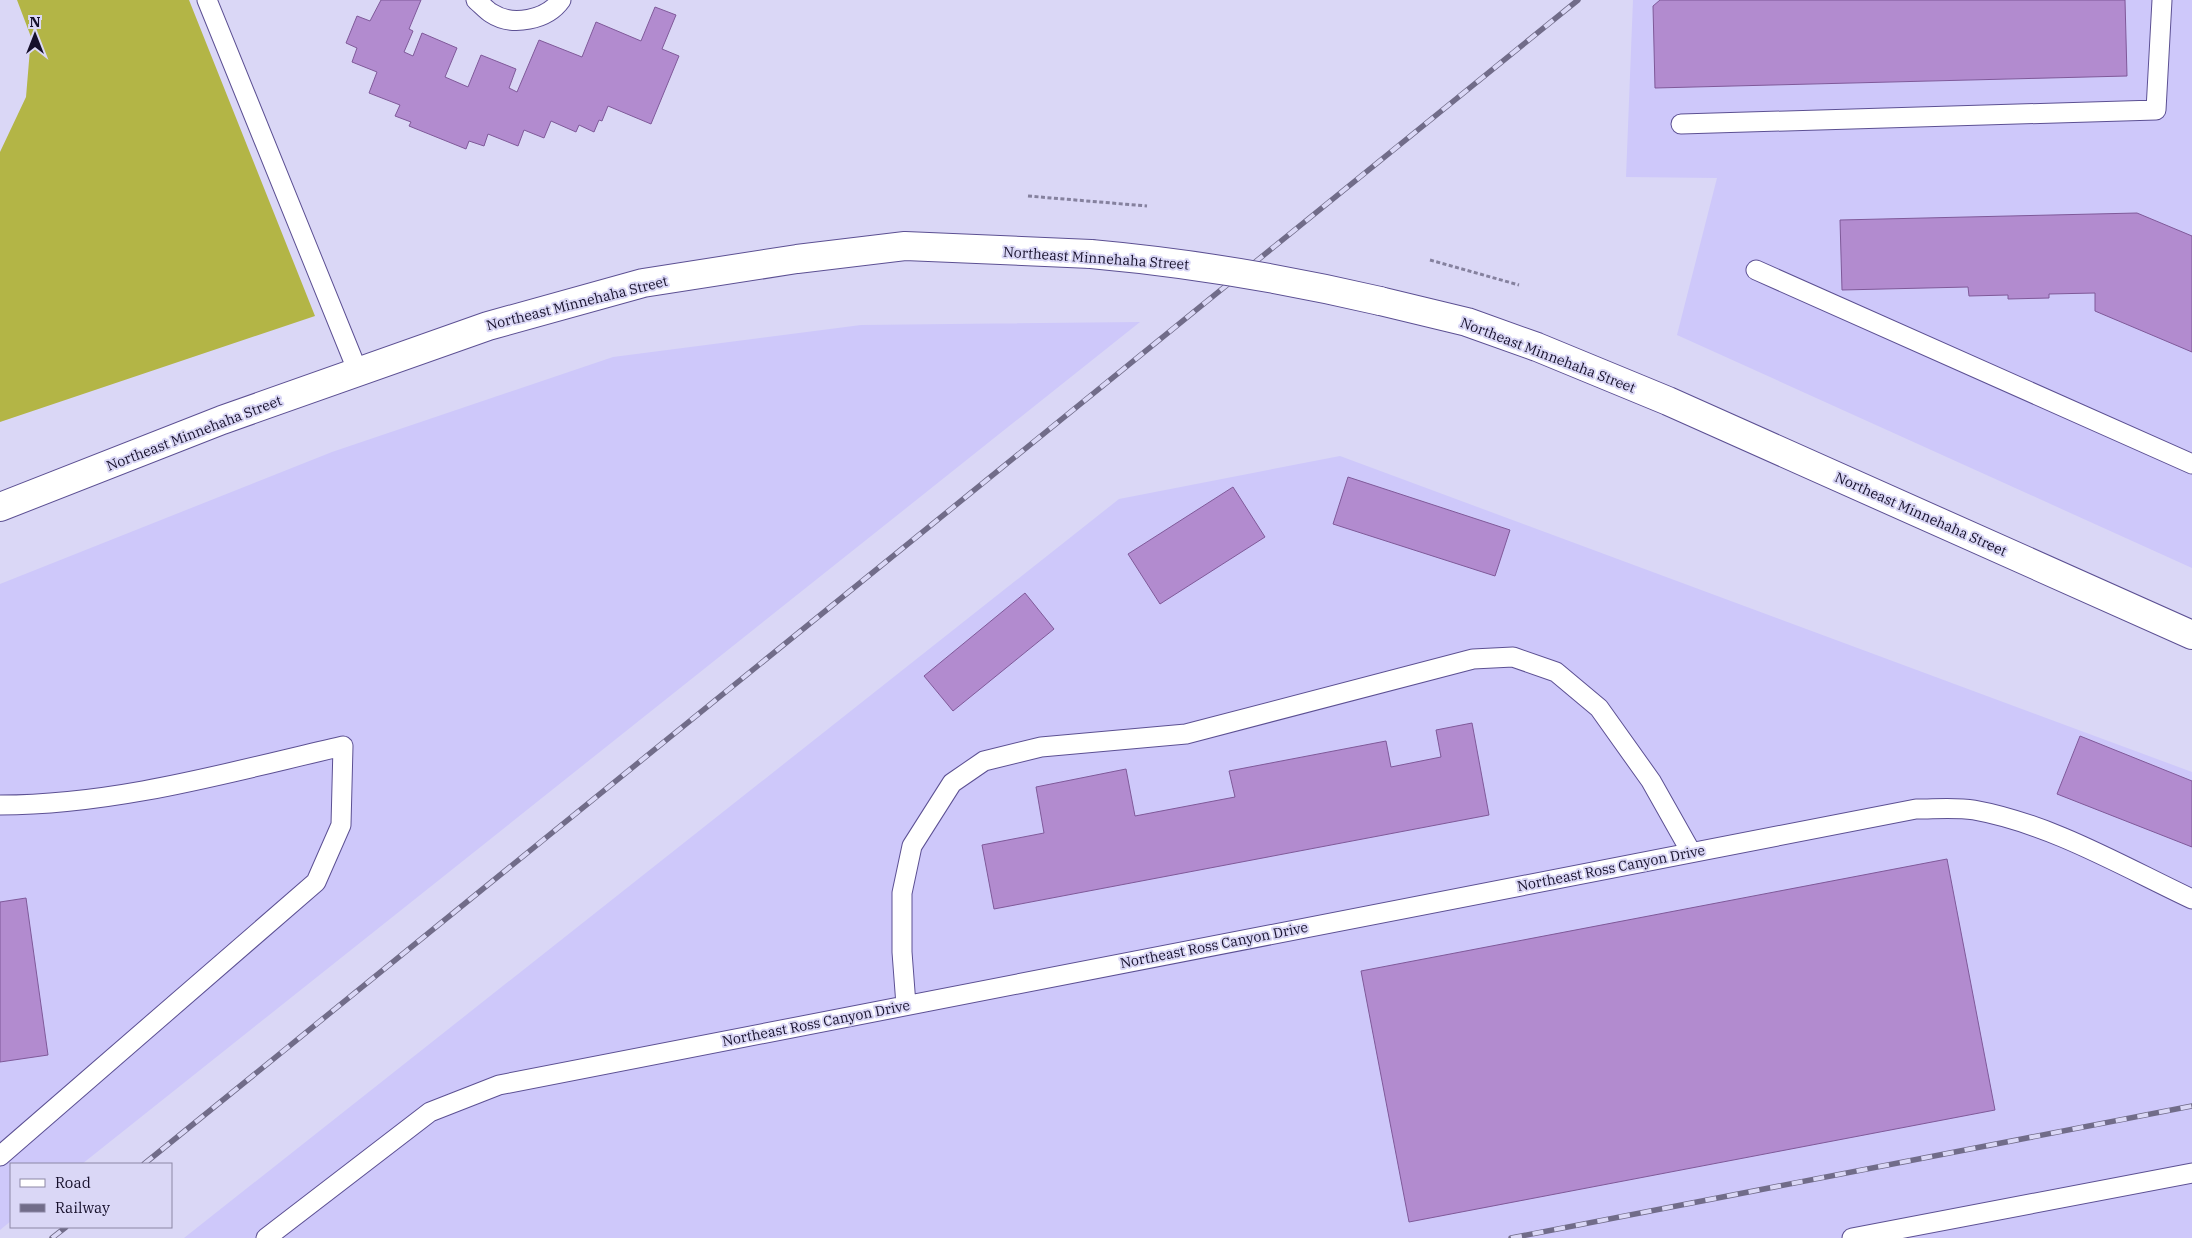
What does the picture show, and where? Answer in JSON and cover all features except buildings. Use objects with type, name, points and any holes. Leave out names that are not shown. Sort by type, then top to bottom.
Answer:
[{"type":"main road","name":"Northeast Minnehaha Street","points":[[0,507],[222,420],[488,326],[652,282],[797,259],[905,246],[1091,254],[1196,265],[1255,274],[1467,322],[1537,347],[1650,394],[2192,635]]},
{"type":"lane","points":[[207,0],[358,372]]},
{"type":"lane","points":[[476,0],[492,14],[514,21],[537,18],[557,6],[561,0]]},
{"type":"lane","points":[[1681,124],[2156,110],[2162,0]]},
{"type":"lane","points":[[1756,270],[2192,464]]},
{"type":"lane","points":[[906,1005],[902,952],[902,893],[912,846],[952,782],[984,761],[1041,747],[1186,734],[1473,659],[1513,658],[1556,672],[1598,708],[1651,781],[1692,852]]},
{"type":"lane","points":[[0,805],[44,805],[168,787],[343,746],[341,825],[316,882],[0,1156]]},
{"type":"lane","name":"Northeast Ross Canyon Drive","points":[[266,1238],[430,1112],[499,1085],[1916,809],[1972,810],[2021,822],[2061,836],[2192,899]]},
{"type":"lane","points":[[1852,1238],[2192,1173]]},
{"type":"path","points":[[1028,196],[1147,206]]},
{"type":"path","points":[[1430,260],[1519,285]]},
{"type":"shaded area","points":[[17,0],[189,0],[315,316],[0,422],[0,152],[26,97],[31,37]]},
{"type":"shaded area","points":[[1633,0],[2192,0],[2192,568],[1677,335],[1717,178],[1626,177]]},
{"type":"shaded area","points":[[1140,322],[83,1163],[10,1163],[10,1222],[0,1230],[0,584],[332,452],[613,357],[861,325]]},
{"type":"shaded area","points":[[1340,456],[2192,772],[2192,1238],[184,1238],[1119,499]]},
{"type":"railway","points":[[145,1163],[1578,0]]},
{"type":"railway","points":[[1511,1238],[2192,1106]]},
{"type":"railway","points":[[52,1238],[65,1228]]}]
